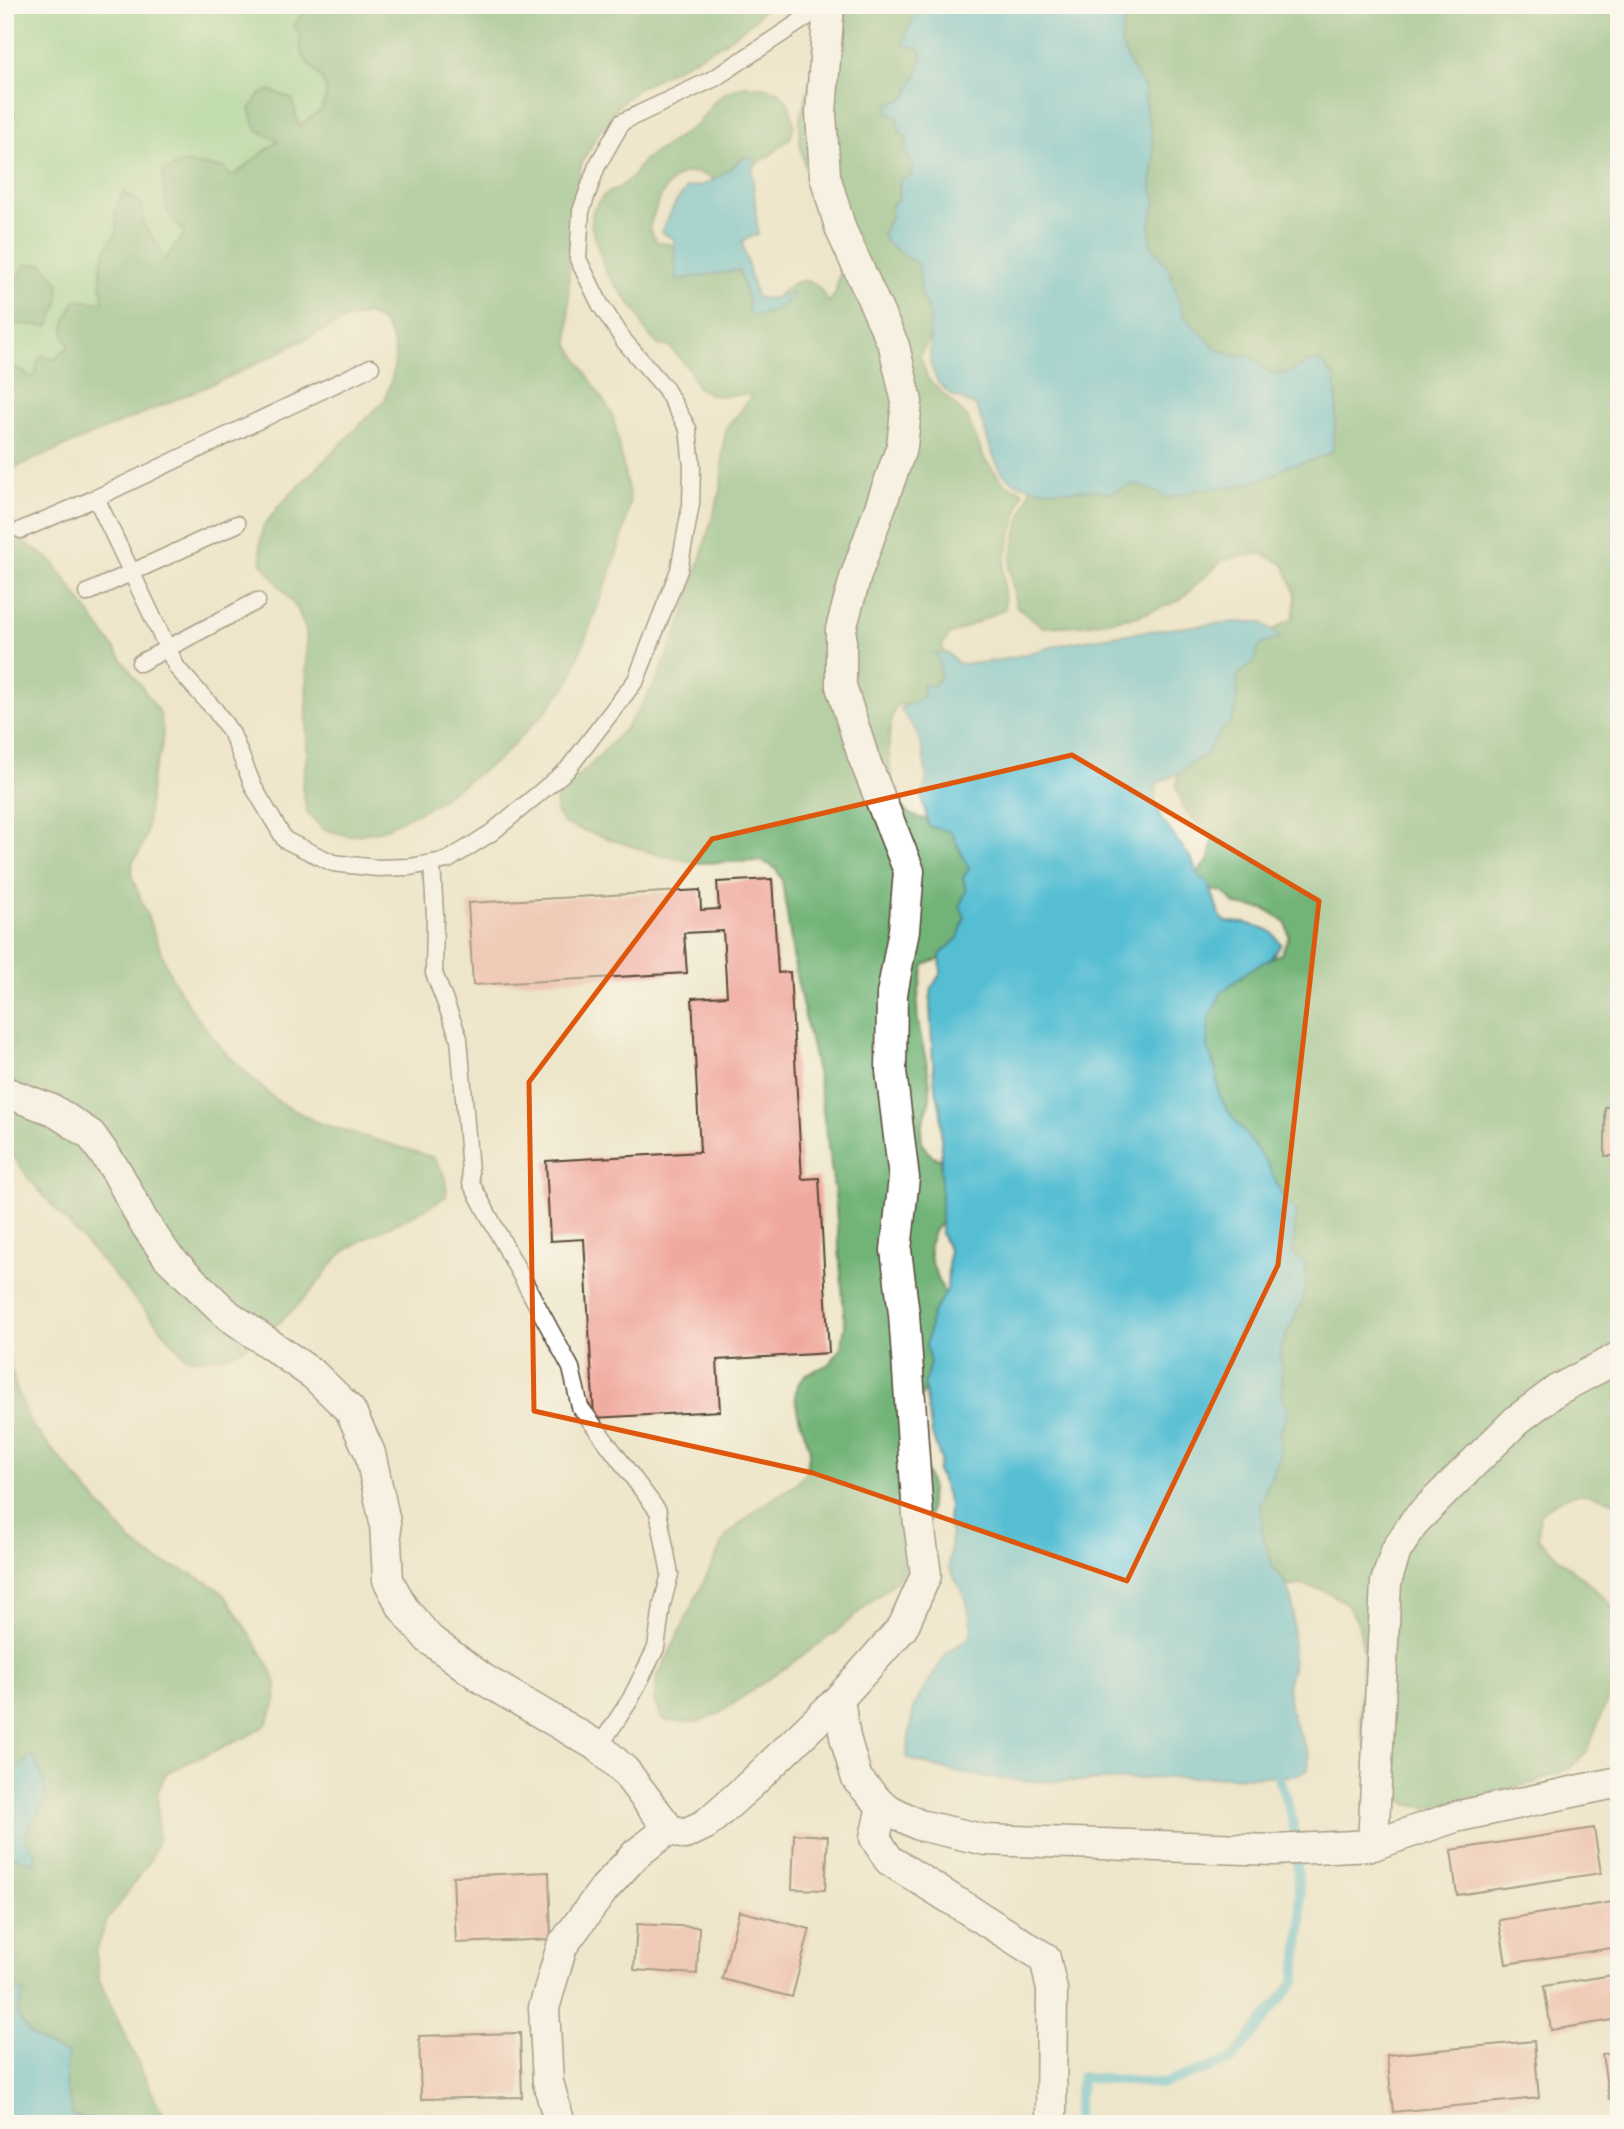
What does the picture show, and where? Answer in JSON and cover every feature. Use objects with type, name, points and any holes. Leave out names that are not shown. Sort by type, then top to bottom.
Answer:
[{"type":"street","points":[[5,1092],[53,1110],[92,1135],[117,1172],[142,1221],[168,1257],[228,1315],[314,1375],[350,1410],[370,1453],[385,1522],[388,1580],[403,1608],[429,1639],[483,1679],[599,1747],[625,1771],[669,1829],[685,1834],[706,1824],[839,1699],[903,1627],[926,1575],[918,1516],[904,1314],[896,1250],[904,1178],[891,1071],[892,994],[904,930],[909,871],[863,756],[841,686],[841,629],[856,575],[902,446],[907,402],[894,346],[841,230],[825,176],[821,113],[827,5]]},
{"type":"street","points":[[1373,1845],[1386,1582],[1396,1551],[1415,1521],[1517,1420],[1558,1390],[1619,1357]]},
{"type":"street","points":[[839,1699],[845,1737],[857,1779],[882,1806],[919,1825],[986,1840],[1274,1850],[1373,1845],[1455,1817],[1619,1782]]},
{"type":"street","points":[[882,1806],[875,1838],[889,1860],[1045,1958],[1052,1990],[1051,2124]]},
{"type":"street","points":[[561,2124],[548,2082],[544,2008],[562,1946],[604,1889],[636,1854],[669,1829]]},
{"type":"lane","points":[[96,498],[177,668],[215,710],[232,734],[254,788],[285,840],[333,863],[410,867],[448,860],[491,833],[567,771],[636,680],[679,570],[691,505],[692,467],[688,429],[665,388],[625,342],[600,304],[578,259],[581,211],[597,166],[622,122],[715,78],[827,5]]},
{"type":"lane","points":[[21,530],[96,498],[371,367]]},
{"type":"lane","points":[[87,593],[237,524]]},
{"type":"lane","points":[[140,663],[257,601]]},
{"type":"lane","points":[[432,863],[434,973],[459,1038],[471,1183],[571,1368],[580,1407],[658,1511],[670,1574],[656,1648],[630,1700],[599,1747]]},
{"type":"highlighted area","points":[[1072,755],[1319,901],[1278,1265],[1127,1581],[813,1473],[534,1411],[529,1082],[712,839]]},
{"type":"green space","points":[[5,5],[561,5],[5,442]]},
{"type":"green space","points":[[309,5],[767,5],[752,22],[722,44],[637,89],[618,106],[581,164],[569,257],[569,345],[613,416],[630,500],[615,560],[569,682],[545,712],[498,760],[431,806],[380,831],[349,836],[323,829],[307,812],[302,786],[307,755],[306,631],[298,610],[262,563],[260,545],[263,527],[278,507],[384,401],[391,382],[395,354],[384,324],[367,314],[342,321],[231,376],[5,472],[5,372],[19,369],[31,378],[37,373],[36,364],[43,355],[54,360],[69,346],[64,328],[76,300],[103,303],[101,265],[106,249],[117,231],[115,210],[124,192],[143,205],[143,225],[159,246],[164,260],[185,233],[166,205],[163,172],[182,163],[224,168],[231,177],[237,173],[278,141],[256,129],[250,110],[259,95],[270,90],[292,99],[299,126],[321,110],[326,96],[324,85],[302,54],[301,35],[293,27]]},
{"type":"green space","points":[[836,5],[936,5],[931,61],[928,258],[941,315],[920,356],[928,379],[967,417],[985,460],[1005,484],[1023,491],[1003,568],[1005,609],[950,635],[942,645],[949,662],[927,705],[897,704],[890,728],[891,776],[900,803],[914,816],[958,829],[974,863],[970,931],[950,955],[924,965],[917,1003],[919,1030],[930,1083],[922,1141],[928,1152],[945,1162],[947,1216],[934,1231],[929,1245],[931,1262],[949,1304],[928,1384],[916,1406],[919,1451],[931,1486],[928,1535],[897,1580],[832,1635],[720,1713],[698,1722],[666,1721],[661,1717],[655,1700],[657,1678],[726,1536],[761,1506],[796,1484],[806,1473],[810,1449],[798,1414],[795,1396],[798,1384],[806,1374],[830,1364],[841,1347],[845,1327],[835,1194],[818,1077],[796,975],[782,880],[776,870],[760,861],[697,863],[659,855],[563,823],[556,812],[556,798],[562,789],[589,767],[627,726],[656,683],[683,617],[721,489],[723,445],[727,426],[752,394],[714,396],[697,387],[690,370],[670,347],[658,345],[644,329],[638,314],[605,271],[591,224],[593,210],[604,195],[633,176],[644,160],[698,124],[713,103],[726,92],[745,86],[778,91],[789,104],[794,124],[791,137],[771,155],[725,184],[698,173],[679,176],[665,190],[649,228],[657,242],[740,257],[757,308],[765,308],[791,285],[805,281],[820,289],[829,303],[836,291],[840,268],[809,181],[800,146],[800,118]]},
{"type":"green space","points":[[1106,5],[1614,5],[1619,13],[1619,1503],[1586,1494],[1569,1496],[1540,1514],[1538,1538],[1619,1613],[1619,1671],[1586,1753],[1570,1768],[1534,1783],[1428,1808],[1406,1804],[1375,1768],[1362,1737],[1360,1705],[1364,1653],[1358,1623],[1345,1602],[1325,1591],[1302,1585],[1267,1589],[1214,1111],[1194,1016],[1235,970],[1281,954],[1289,936],[1286,923],[1274,914],[1264,909],[1236,905],[1224,892],[1202,889],[1190,880],[1209,860],[1213,838],[1185,810],[1176,788],[1182,757],[1244,648],[1293,618],[1296,596],[1284,564],[1260,553],[1223,560],[1179,601],[1138,616],[1084,625],[1043,627],[1016,606],[1009,568],[1035,474],[1282,385],[1194,347],[1147,261]]},
{"type":"green space","points":[[25,264],[43,264],[59,283],[58,304],[49,326],[18,324],[6,308],[7,280],[19,275]]},
{"type":"green space","points":[[5,526],[55,565],[160,713],[163,733],[161,751],[152,775],[146,836],[133,861],[131,874],[170,974],[190,1008],[223,1050],[277,1101],[316,1122],[433,1157],[445,1180],[446,1196],[343,1253],[300,1303],[272,1329],[240,1350],[222,1356],[204,1359],[186,1357],[29,1179],[5,1144]]},
{"type":"green space","points":[[5,1345],[17,1390],[31,1425],[131,1541],[158,1561],[209,1583],[225,1595],[269,1665],[277,1685],[275,1705],[266,1725],[246,1737],[167,1772],[158,1790],[158,1841],[148,1864],[107,1920],[96,1952],[99,1980],[157,2103],[171,2124],[68,2124],[15,2035],[5,2009]]},
{"type":"water","points":[[923,5],[1119,5],[1124,18],[1121,44],[1130,65],[1145,88],[1146,111],[1153,140],[1151,184],[1156,202],[1150,225],[1151,245],[1169,269],[1184,316],[1217,349],[1239,357],[1251,355],[1269,373],[1288,373],[1310,361],[1320,361],[1335,378],[1337,404],[1332,452],[1288,466],[1271,476],[1244,485],[1199,490],[1167,498],[1136,485],[1111,493],[1029,487],[1009,479],[1002,472],[993,456],[976,406],[951,395],[938,383],[930,364],[930,315],[921,294],[919,266],[888,243],[882,234],[892,216],[892,205],[898,200],[900,179],[911,176],[912,165],[905,150],[908,140],[899,130],[897,118],[888,113],[888,104],[906,98],[919,70],[922,52],[903,45],[907,30]]},
{"type":"water","points":[[744,157],[756,159],[752,172],[758,234],[742,241],[756,297],[768,299],[793,293],[775,311],[764,314],[749,315],[749,302],[739,270],[677,280],[674,239],[661,232],[676,202],[688,187],[712,181]]},
{"type":"water","points":[[1236,622],[1261,622],[1280,637],[1259,646],[1253,664],[1238,674],[1236,710],[1206,756],[1188,764],[1182,772],[1157,783],[1155,800],[1161,819],[1192,860],[1198,875],[1209,884],[1220,916],[1226,922],[1246,923],[1272,932],[1281,944],[1270,959],[1248,971],[1222,992],[1209,1019],[1207,1047],[1216,1070],[1218,1092],[1226,1108],[1267,1163],[1281,1193],[1296,1211],[1293,1255],[1305,1264],[1307,1282],[1301,1304],[1280,1349],[1283,1399],[1289,1411],[1279,1434],[1281,1454],[1260,1503],[1263,1536],[1274,1570],[1286,1583],[1293,1602],[1293,1664],[1287,1687],[1292,1717],[1309,1756],[1308,1770],[1294,1776],[1034,1781],[969,1775],[937,1768],[906,1757],[914,1705],[947,1653],[971,1636],[971,1623],[966,1599],[949,1567],[949,1506],[937,1471],[941,1460],[932,1434],[924,1384],[930,1363],[926,1346],[932,1314],[947,1290],[949,1250],[941,1234],[941,1111],[934,1080],[930,1004],[932,987],[941,973],[940,955],[958,938],[965,917],[960,906],[966,891],[963,878],[969,868],[951,832],[929,826],[922,798],[927,777],[922,747],[916,731],[900,708],[919,700],[923,696],[922,684],[934,686],[941,675],[939,659],[934,653],[948,653],[958,663],[984,663],[1090,639]]},
{"type":"water","points":[[32,1755],[45,1789],[42,1804],[24,1836],[36,1854],[35,1863],[5,1856],[5,1781]]},
{"type":"water","points":[[5,1954],[19,1958],[10,1979],[16,1990],[25,1992],[17,2013],[20,2021],[37,2039],[68,2054],[65,2084],[73,2116],[89,2118],[99,2124],[5,2124]]},
{"type":"building","points":[[772,879],[778,973],[790,972],[802,1179],[819,1178],[829,1353],[717,1360],[720,1411],[594,1418],[584,1239],[550,1241],[546,1161],[700,1152],[692,998],[727,996],[723,931],[684,933],[687,973],[473,985],[468,903],[700,890],[701,910],[719,909],[717,882]]},
{"type":"building","points":[[1619,1106],[1619,1156],[1605,1156],[1605,1107]]},
{"type":"building","points":[[1594,1828],[1601,1873],[1457,1895],[1451,1850]]},
{"type":"building","points":[[794,1834],[828,1836],[825,1890],[792,1889]]},
{"type":"building","points":[[549,1872],[551,1939],[456,1943],[453,1876]]},
{"type":"building","points":[[1619,1901],[1619,1947],[1506,1964],[1499,1920]]},
{"type":"building","points":[[739,1911],[810,1929],[792,1997],[722,1979]]},
{"type":"building","points":[[637,1924],[699,1927],[697,1974],[634,1970]]},
{"type":"building","points":[[1619,1974],[1619,2019],[1551,2030],[1544,1986]]},
{"type":"building","points":[[520,2033],[522,2097],[421,2099],[419,2036]]},
{"type":"building","points":[[1534,2041],[1539,2098],[1393,2112],[1387,2055]]},
{"type":"building","points":[[1619,2052],[1619,2098],[1609,2099],[1602,2054]]},
{"type":"waterway","points":[[1075,2124],[1082,2077],[1162,2084],[1232,2060],[1295,1981],[1302,1921],[1292,1817],[1278,1776]]}]
